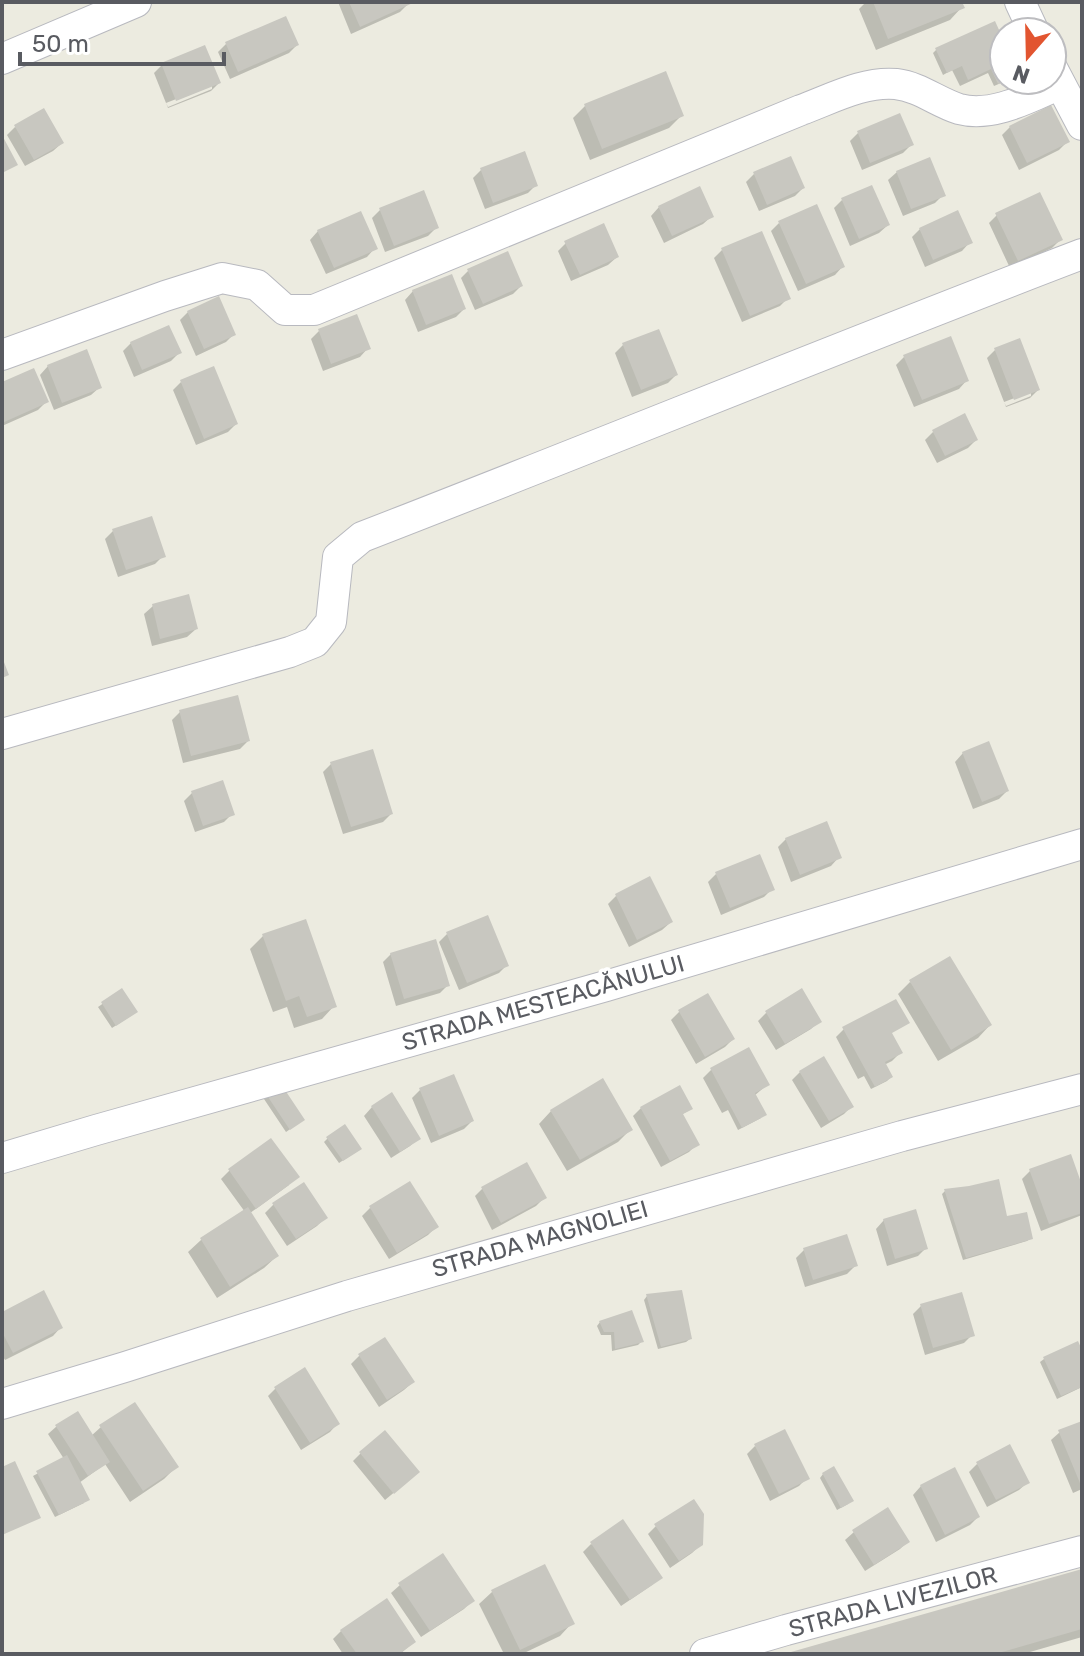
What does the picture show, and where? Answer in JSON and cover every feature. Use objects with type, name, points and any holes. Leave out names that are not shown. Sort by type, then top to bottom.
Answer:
[{"type":"street","points":[[2,59],[136,2]]},
{"type":"street","points":[[2,355],[222,278],[257,285],[285,310],[314,310],[801,110],[870,85],[896,84],[923,91],[960,109],[982,111],[1004,107],[1022,96]]},
{"type":"street","points":[[1067,96],[1082,125]]},
{"type":"street","points":[[2,734],[290,652],[315,642],[331,622],[338,557],[362,537],[1082,254]]},
{"type":"street","name":"STRADA MESTEACĂNULUI","points":[[2,1158],[606,986],[1082,844]]},
{"type":"street","name":"STRADA MAGNOLIEI","points":[[2,1404],[347,1296],[902,1136],[1082,1089]]},
{"type":"street","name":"STRADA LIVEZILOR","points":[[705,1654],[1082,1551]]},
{"type":"building","points":[[349,2],[415,2],[360,27]]},
{"type":"building","points":[[873,2],[962,2],[965,8],[888,39]]},
{"type":"building","points":[[286,16],[299,45],[238,72],[225,42]]},
{"type":"building","points":[[988,24],[988,70],[968,80],[962,66],[947,73],[935,48]]},
{"type":"building","points":[[205,45],[221,83],[176,101],[161,63]]},
{"type":"building","points":[[666,71],[684,116],[602,149],[584,104]]},
{"type":"building","points":[[1051,105],[1070,142],[1027,163],[1009,126]]},
{"type":"building","points":[[44,108],[64,143],[34,160],[14,125]]},
{"type":"building","points":[[900,113],[914,145],[870,163],[857,131]]},
{"type":"building","points":[[2,135],[18,165],[2,173]]},
{"type":"building","points":[[525,151],[538,186],[493,203],[480,168]]},
{"type":"building","points":[[791,156],[805,188],[767,205],[753,172]]},
{"type":"building","points":[[930,157],[946,196],[911,209],[896,171]]},
{"type":"building","points":[[872,185],[890,225],[859,239],[841,198]]},
{"type":"building","points":[[700,186],[714,217],[672,236],[658,206]]},
{"type":"building","points":[[424,190],[439,228],[394,246],[379,208]]},
{"type":"building","points":[[1040,192],[1063,240],[1018,261],[995,213]]},
{"type":"building","points":[[817,204],[845,267],[806,284],[778,221]]},
{"type":"building","points":[[958,210],[973,243],[933,260],[919,228]]},
{"type":"building","points":[[361,211],[378,249],[334,268],[317,230]]},
{"type":"building","points":[[604,223],[619,257],[580,275],[564,241]]},
{"type":"building","points":[[762,231],[791,299],[750,316],[721,248]]},
{"type":"building","points":[[508,251],[523,286],[483,304],[467,269]]},
{"type":"building","points":[[452,274],[466,309],[426,325],[412,290]]},
{"type":"building","points":[[219,296],[236,335],[204,349],[187,311]]},
{"type":"building","points":[[357,314],[371,349],[331,364],[318,329]]},
{"type":"building","points":[[169,325],[182,353],[142,370],[130,342]]},
{"type":"building","points":[[659,329],[678,375],[641,390],[622,343]]},
{"type":"building","points":[[951,336],[969,381],[922,400],[903,355]]},
{"type":"building","points":[[1020,338],[1040,390],[1014,400],[994,348]]},
{"type":"building","points":[[87,349],[102,388],[62,403],[47,365]]},
{"type":"building","points":[[214,366],[238,424],[204,439],[180,380]]},
{"type":"building","points":[[34,368],[49,402],[2,423],[2,382]]},
{"type":"building","points":[[965,413],[978,440],[945,456],[932,430]]},
{"type":"building","points":[[152,516],[166,557],[126,570],[112,529]]},
{"type":"building","points":[[189,594],[198,629],[160,639],[152,604]]},
{"type":"building","points":[[2,657],[9,675],[2,678]]},
{"type":"building","points":[[238,695],[250,741],[191,756],[179,710]]},
{"type":"building","points":[[989,741],[1009,791],[982,802],[962,752]]},
{"type":"building","points":[[373,749],[393,814],[351,827],[330,762]]},
{"type":"building","points":[[223,780],[235,815],[203,826],[191,791]]},
{"type":"building","points":[[827,821],[842,858],[800,875],[785,838]]},
{"type":"building","points":[[760,854],[775,890],[730,908],[715,872]]},
{"type":"building","points":[[650,876],[673,922],[637,940],[615,894]]},
{"type":"building","points":[[488,915],[509,966],[467,983],[446,932]]},
{"type":"building","points":[[306,919],[337,1007],[307,1017],[299,996],[286,1001],[262,934]]},
{"type":"building","points":[[436,939],[450,986],[404,999],[390,953]]},
{"type":"building","points":[[950,956],[992,1025],[951,1050],[909,980]]},
{"type":"building","points":[[122,988],[138,1012],[116,1026],[101,1002]]},
{"type":"building","points":[[802,988],[822,1022],[785,1044],[765,1011]]},
{"type":"building","points":[[708,993],[735,1039],[705,1057],[678,1010]]},
{"type":"building","points":[[896,999],[910,1023],[892,1033],[903,1053],[885,1062],[893,1077],[875,1087],[842,1027]]},
{"type":"building","points":[[749,1047],[770,1085],[755,1093],[767,1115],[742,1128],[710,1068]]},
{"type":"building","points":[[824,1056],[854,1107],[829,1121],[799,1071]]},
{"type":"building","points":[[454,1074],[474,1121],[439,1136],[419,1088]]},
{"type":"building","points":[[603,1078],[633,1130],[580,1160],[550,1110]]},
{"type":"building","points":[[281,1084],[305,1120],[290,1130],[266,1094]]},
{"type":"building","points":[[680,1085],[693,1109],[683,1114],[700,1145],[670,1161],[640,1107]]},
{"type":"building","points":[[392,1092],[421,1139],[400,1152],[371,1106]]},
{"type":"building","points":[[345,1124],[362,1149],[343,1161],[326,1137]]},
{"type":"building","points":[[271,1138],[300,1177],[256,1209],[228,1169]]},
{"type":"building","points":[[1071,1154],[1082,1185],[1082,1213],[1049,1224],[1029,1169]]},
{"type":"building","points":[[527,1162],[547,1198],[501,1223],[481,1187]]},
{"type":"building","points":[[999,1179],[1007,1216],[1027,1212],[1033,1239],[966,1258],[944,1189]]},
{"type":"building","points":[[410,1181],[439,1227],[397,1253],[369,1206]]},
{"type":"building","points":[[304,1182],[328,1218],[296,1239],[272,1203]]},
{"type":"building","points":[[248,1207],[279,1256],[230,1287],[200,1238]]},
{"type":"building","points":[[916,1209],[928,1249],[895,1259],[883,1219]]},
{"type":"building","points":[[847,1234],[858,1266],[813,1280],[803,1248]]},
{"type":"building","points":[[44,1290],[63,1328],[13,1353],[2,1332],[2,1312]]},
{"type":"building","points":[[682,1290],[692,1339],[661,1347],[646,1294]]},
{"type":"building","points":[[962,1292],[975,1336],[933,1348],[920,1304]]},
{"type":"building","points":[[632,1310],[644,1342],[615,1349],[614,1332],[604,1332],[599,1321]]},
{"type":"building","points":[[385,1337],[415,1382],[387,1400],[358,1354]]},
{"type":"building","points":[[1078,1341],[1082,1350],[1082,1387],[1061,1396],[1043,1357]]},
{"type":"building","points":[[305,1367],[340,1424],[310,1443],[274,1387]]},
{"type":"building","points":[[135,1402],[179,1467],[143,1491],[99,1425]]},
{"type":"building","points":[[78,1411],[110,1462],[88,1476],[55,1425]]},
{"type":"building","points":[[1082,1421],[1082,1488],[1058,1430]]},
{"type":"building","points":[[785,1429],[810,1479],[779,1494],[754,1444]]},
{"type":"building","points":[[385,1430],[420,1472],[394,1494],[359,1452]]},
{"type":"building","points":[[1010,1444],[1030,1483],[996,1500],[976,1462]]},
{"type":"building","points":[[67,1455],[90,1500],[59,1515],[36,1471]]},
{"type":"building","points":[[15,1461],[41,1518],[2,1535],[2,1467]]},
{"type":"building","points":[[834,1466],[854,1501],[841,1508],[822,1473]]},
{"type":"building","points":[[955,1467],[980,1517],[945,1535],[920,1485]]},
{"type":"building","points":[[694,1499],[704,1514],[703,1545],[679,1561],[654,1524]]},
{"type":"building","points":[[888,1507],[910,1542],[874,1565],[852,1530]]},
{"type":"building","points":[[623,1519],[663,1578],[630,1600],[590,1542]]},
{"type":"building","points":[[443,1553],[475,1601],[430,1631],[398,1583]]},
{"type":"building","points":[[545,1564],[575,1624],[520,1650],[491,1590]]},
{"type":"building","points":[[1082,1569],[1082,1629],[995,1654],[784,1654]]},
{"type":"building","points":[[387,1598],[416,1642],[399,1654],[357,1654],[340,1630]]}]
